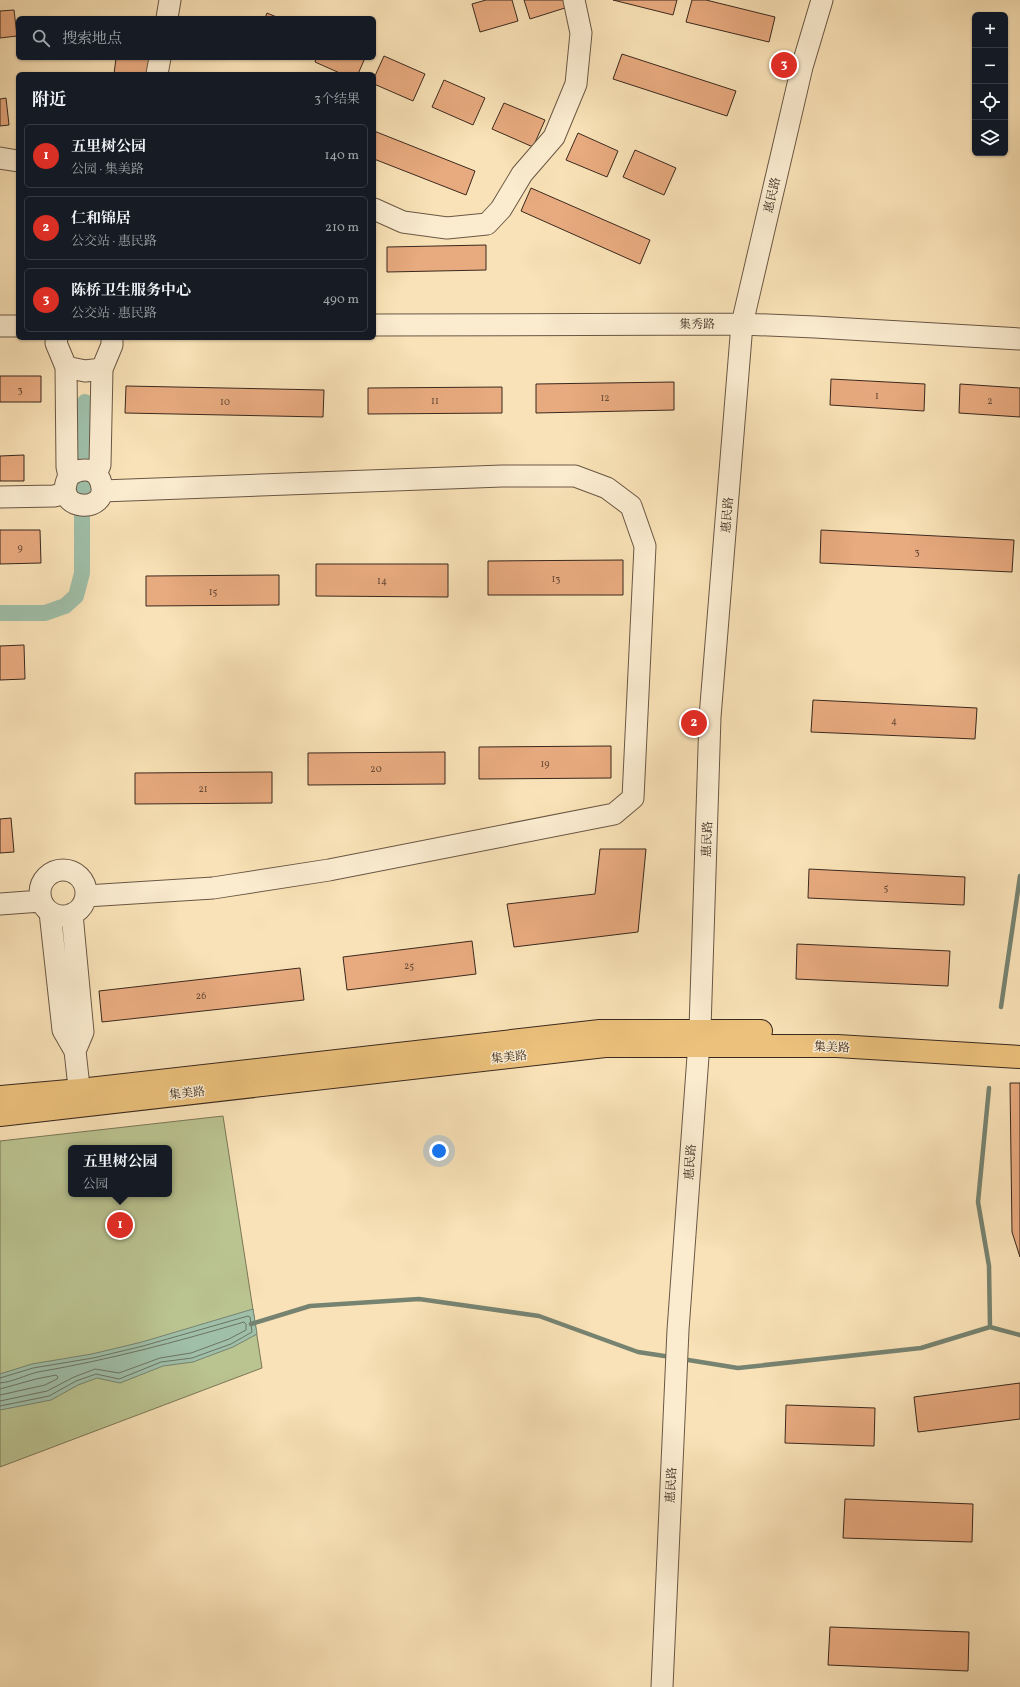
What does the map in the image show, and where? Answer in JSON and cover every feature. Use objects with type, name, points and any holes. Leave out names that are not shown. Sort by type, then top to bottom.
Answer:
[{"type":"main road","name":"集美路","points":[[0,1114],[80,1098],[699,1037],[841,1032],[1020,1043]]},
{"type":"main road","name":"集美路","points":[[699,1037],[1020,1057]]},
{"type":"main road","name":"集美路","points":[[0,1097],[80,1098]]},
{"type":"street","points":[[167,16],[170,0]]},
{"type":"street","points":[[376,210],[403,222],[448,228],[487,224],[501,209],[522,174],[554,136],[576,84],[581,33],[574,0]]},
{"type":"street","name":"惠民路","points":[[662,1687],[678,1330],[699,1037],[710,716],[742,324],[802,67],[822,0]]},
{"type":"street","points":[[157,72],[160,60]]},
{"type":"street","points":[[0,158],[16,161]]},
{"type":"street","name":"集秀路","points":[[376,325],[742,324],[823,327],[1020,339]]},
{"type":"street","points":[[0,326],[16,326]]},
{"type":"street","points":[[57,340],[56,343],[66,367],[67,485],[73,503],[84,506],[96,502],[100,465],[102,369],[112,345],[112,340]]},
{"type":"street","points":[[66,367],[85,371],[102,369]]},
{"type":"street","points":[[0,497],[54,496],[67,485],[79,470],[85,469],[99,483],[575,476],[606,488],[631,506],[645,546],[632,798],[614,814],[329,870],[228,886],[86,896]]},
{"type":"street","points":[[0,904],[45,907],[57,916],[72,914],[83,904],[86,896],[83,881],[71,872],[63,870],[49,874],[40,886],[45,907],[63,1030],[75,1051],[80,1098]]},
{"type":"street","points":[[72,914],[83,1032],[75,1051]]},
{"type":"shaded area","points":[[223,1116],[262,1368],[0,1467],[0,1141]]},
{"type":"water","points":[[253,1309],[257,1334],[233,1347],[193,1362],[163,1366],[120,1383],[97,1378],[78,1385],[51,1400],[0,1410],[0,1374],[32,1364],[92,1354],[142,1342]]},
{"type":"building","points":[[486,0],[512,0],[518,21],[480,32],[472,4]]},
{"type":"building","points":[[524,0],[566,0],[568,7],[530,19]]},
{"type":"building","points":[[613,0],[677,0],[673,15]]},
{"type":"building","points":[[692,0],[706,0],[775,17],[769,42],[686,22]]},
{"type":"building","points":[[14,10],[16,36],[0,38],[0,11]]},
{"type":"building","points":[[267,13],[274,16],[266,16]]},
{"type":"building","points":[[622,54],[736,91],[727,116],[613,79]]},
{"type":"building","points":[[384,56],[425,74],[413,101],[376,85],[376,74]]},
{"type":"building","points":[[116,60],[150,60],[148,72],[114,72]]},
{"type":"building","points":[[316,60],[364,60],[359,72],[338,72],[315,62]]},
{"type":"building","points":[[444,80],[485,98],[473,125],[432,107]]},
{"type":"building","points":[[6,98],[9,125],[0,126],[0,99]]},
{"type":"building","points":[[504,103],[545,120],[533,147],[492,129]]},
{"type":"building","points":[[376,132],[475,171],[466,195],[376,160]]},
{"type":"building","points":[[578,133],[618,151],[607,177],[566,160]]},
{"type":"building","points":[[635,150],[676,168],[664,195],[623,177]]},
{"type":"building","points":[[531,188],[650,240],[640,264],[521,211]]},
{"type":"building","points":[[486,245],[486,270],[387,272],[387,247]]},
{"type":"building","points":[[0,376],[41,376],[41,402],[0,402]]},
{"type":"building","points":[[831,379],[925,384],[924,411],[830,405]]},
{"type":"building","points":[[674,382],[674,410],[536,413],[536,384]]},
{"type":"building","points":[[960,384],[1020,388],[1020,417],[959,413]]},
{"type":"building","points":[[126,386],[324,390],[323,417],[125,413]]},
{"type":"building","points":[[502,387],[502,413],[368,414],[368,388]]},
{"type":"building","points":[[24,455],[24,481],[0,481],[0,456]]},
{"type":"building","points":[[0,530],[40,530],[41,563],[0,564]]},
{"type":"building","points":[[821,530],[1014,540],[1012,572],[820,563]]},
{"type":"building","points":[[623,560],[623,595],[488,595],[488,561]]},
{"type":"building","points":[[316,564],[448,564],[448,597],[316,596]]},
{"type":"building","points":[[279,575],[279,605],[146,606],[146,576]]},
{"type":"building","points":[[24,645],[25,679],[0,680],[0,646]]},
{"type":"building","points":[[813,700],[977,708],[975,739],[811,732]]},
{"type":"building","points":[[611,746],[611,778],[479,779],[479,747]]},
{"type":"building","points":[[445,752],[445,784],[308,785],[308,753]]},
{"type":"building","points":[[272,772],[272,803],[135,804],[135,773]]},
{"type":"building","points":[[11,818],[14,852],[0,853],[0,819]]},
{"type":"building","points":[[600,849],[646,849],[638,932],[514,947],[507,904],[595,894]]},
{"type":"building","points":[[809,869],[965,877],[964,905],[808,898]]},
{"type":"building","points":[[472,941],[476,974],[347,990],[343,957]]},
{"type":"building","points":[[797,944],[950,951],[948,986],[796,979]]},
{"type":"building","points":[[300,968],[304,1000],[102,1022],[99,991]]},
{"type":"building","points":[[1010,1083],[1020,1083],[1020,1257],[1012,1232]]},
{"type":"building","points":[[1020,1383],[1020,1419],[918,1432],[914,1397]]},
{"type":"building","points":[[786,1405],[875,1408],[874,1446],[785,1443]]},
{"type":"building","points":[[845,1499],[973,1504],[972,1542],[843,1538]]},
{"type":"building","points":[[830,1627],[969,1632],[968,1671],[828,1665]]},
{"type":"waterway","points":[[84,461],[85,402]]},
{"type":"waterway","points":[[83,478],[83,497]]},
{"type":"waterway","points":[[0,613],[45,613],[65,606],[76,596],[82,573],[82,515]]},
{"type":"waterway","points":[[1001,1007],[1020,876]]},
{"type":"waterway","points":[[989,1088],[978,1202],[989,1266],[990,1327]]},
{"type":"waterway","points":[[251,1324],[310,1306],[419,1299],[539,1316],[638,1352],[671,1357]]},
{"type":"waterway","points":[[682,1359],[738,1368],[921,1348],[990,1327],[1020,1335]]},
{"type":"place","name":"陈桥卫生服务中心","points":[[784,65]]},
{"type":"place","name":"仁和锦居","points":[[694,723]]},
{"type":"place","name":"五里树公园","points":[[120,1225]]}]
